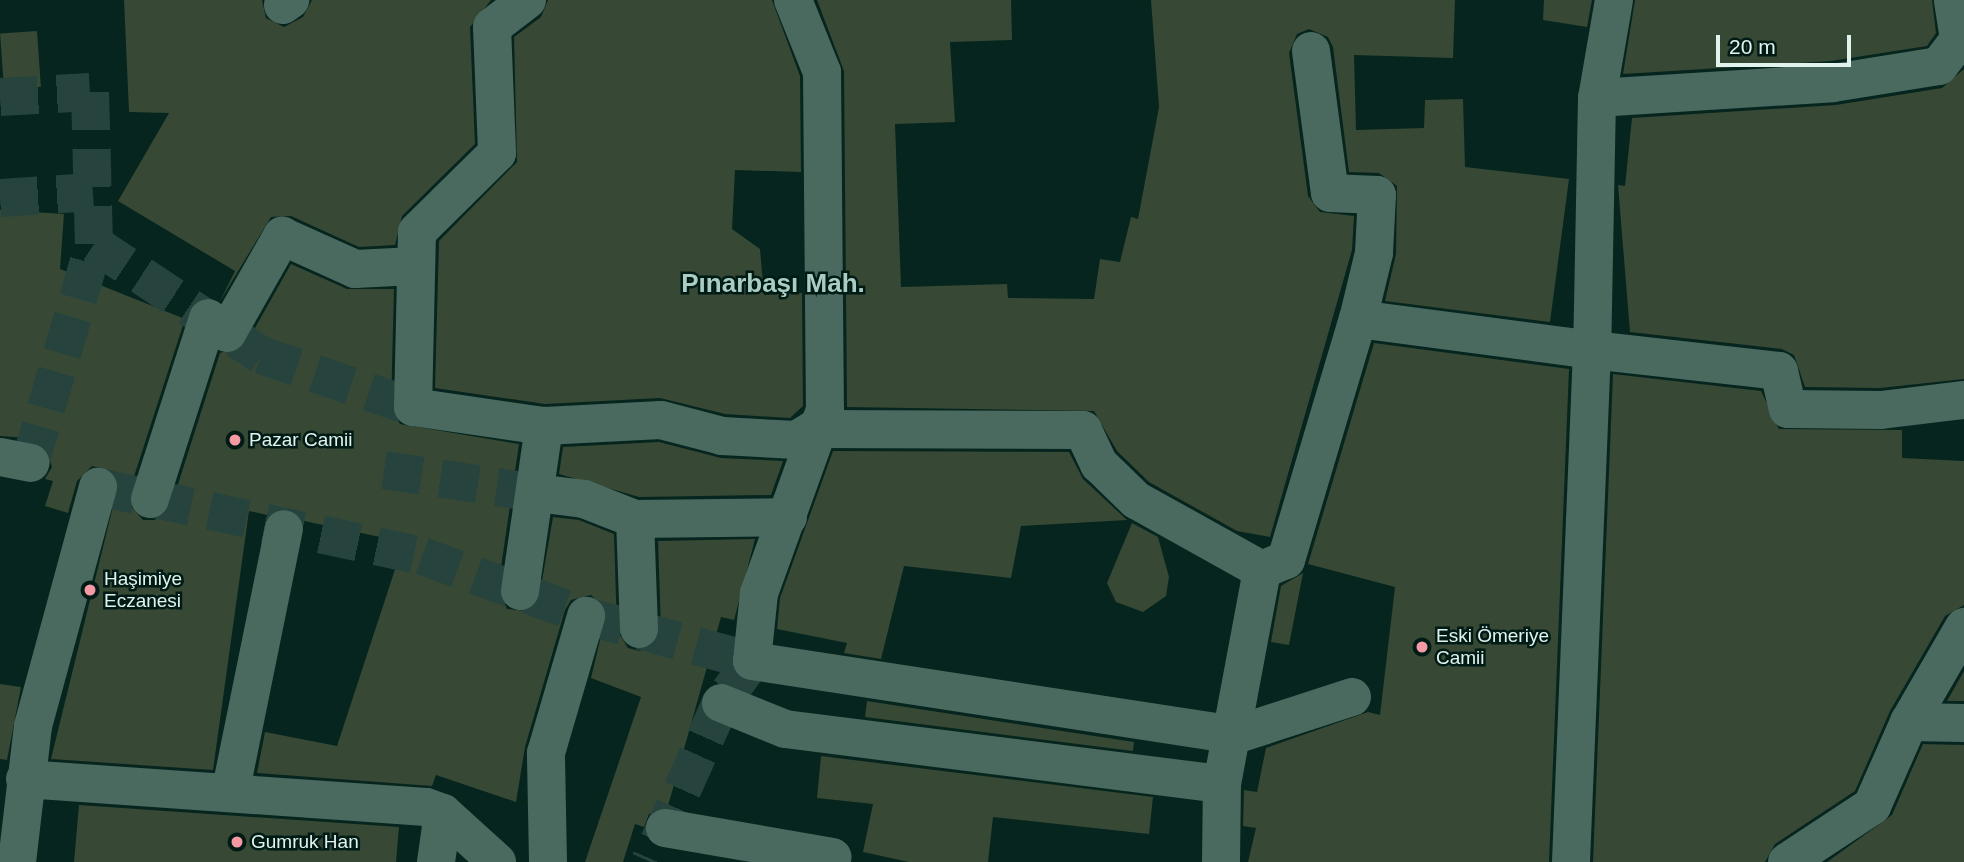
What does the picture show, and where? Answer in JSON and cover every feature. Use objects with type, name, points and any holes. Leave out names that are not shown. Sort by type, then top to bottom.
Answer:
[{"type":"street","points":[[527,0],[492,27],[497,153],[417,232],[413,407],[544,426],[661,420],[722,436],[796,440],[814,429],[1083,430],[1099,464],[1136,500],[1262,570]]},
{"type":"street","points":[[793,0],[822,72],[825,410],[814,429],[788,517],[759,593],[752,661],[1235,735],[1352,697]]},
{"type":"street","points":[[1572,862],[1592,350],[1597,97],[1614,0]]},
{"type":"street","points":[[1597,97],[1833,83],[1939,66],[1962,39],[1953,0]]},
{"type":"street","points":[[1262,570],[1286,560],[1358,319],[1374,253],[1377,195],[1330,193],[1311,51]]},
{"type":"street","points":[[150,499],[218,326],[282,236],[355,269],[415,266]]},
{"type":"street","points":[[1358,319],[1779,371],[1788,409],[1881,410],[1964,400]]},
{"type":"street","points":[[520,591],[544,426]]},
{"type":"street","points":[[17,862],[25,779],[46,672],[98,487]]},
{"type":"street","points":[[536,492],[584,499],[635,519],[788,517]]},
{"type":"street","points":[[635,519],[639,629]]},
{"type":"street","points":[[231,789],[284,529]]},
{"type":"street","points":[[1221,862],[1222,784],[1235,735],[1262,570]]},
{"type":"street","points":[[548,862],[546,753],[586,616]]},
{"type":"street","points":[[1787,862],[1872,806],[1909,722],[1964,627]]},
{"type":"street","points":[[721,703],[785,729],[1222,784]]},
{"type":"street","points":[[1909,722],[1964,723]]},
{"type":"street","points":[[25,779],[231,789],[443,813],[496,862]]},
{"type":"street","points":[[436,862],[443,813]]},
{"type":"street","points":[[665,828],[838,860]]},
{"type":"building","points":[[124,0],[262,0],[266,18],[284,27],[303,17],[312,0],[491,0],[470,27],[475,144],[402,216],[395,245],[359,247],[291,216],[271,217],[220,301],[235,271],[118,201],[169,113],[129,112]]},
{"type":"building","points":[[548,0],[772,0],[800,76],[801,172],[735,170],[732,229],[760,249],[764,295],[802,293],[803,406],[790,418],[725,414],[660,398],[545,404],[435,388],[439,241],[517,162],[514,37],[541,17]]},
{"type":"building","points":[[817,0],[1011,0],[1012,40],[950,42],[955,122],[895,124],[901,287],[1007,284],[1008,298],[1094,299],[1100,259],[1120,262],[1131,217],[1138,219],[1159,107],[1151,0],[1455,0],[1453,58],[1354,55],[1356,130],[1424,128],[1425,100],[1463,99],[1465,167],[1569,179],[1550,322],[1385,301],[1396,254],[1397,186],[1379,173],[1349,172],[1333,47],[1328,37],[1309,29],[1297,34],[1289,53],[1308,196],[1320,212],[1354,216],[1352,250],[1270,537],[1237,531],[1149,482],[1117,451],[1094,411],[847,407],[844,71]]},
{"type":"building","points":[[1544,0],[1592,0],[1587,27],[1543,20]]},
{"type":"building","points":[[1635,0],[1932,0],[1936,33],[1927,46],[1831,61],[1623,74]]},
{"type":"building","points":[[37,31],[41,87],[4,89],[0,34]]},
{"type":"building","points":[[1964,69],[1964,379],[1880,388],[1805,387],[1794,355],[1782,349],[1630,332],[1618,185],[1625,186],[1632,118],[1836,105],[1942,88]]},
{"type":"building","points":[[0,210],[64,214],[60,269],[185,319],[129,492],[129,504],[143,520],[155,520],[171,506],[220,353],[246,344],[291,264],[347,289],[394,289],[391,407],[400,424],[519,444],[498,588],[507,609],[527,611],[538,604],[553,517],[579,520],[614,534],[617,630],[628,648],[640,651],[658,640],[661,629],[658,541],[755,539],[734,620],[721,617],[668,806],[649,814],[644,827],[635,824],[623,862],[585,862],[641,697],[591,678],[607,611],[591,595],[571,600],[565,610],[525,747],[516,802],[436,775],[432,786],[257,773],[265,732],[337,746],[404,542],[304,521],[288,508],[267,515],[249,511],[213,770],[51,759],[119,482],[113,471],[92,466],[77,481],[68,513],[45,506],[53,481],[45,479],[52,467],[43,439],[0,436]]},
{"type":"building","points":[[1374,343],[1569,369],[1549,862],[1248,862],[1256,828],[1243,826],[1244,790],[1257,792],[1266,748],[1368,712],[1380,715],[1395,587],[1308,564]]},
{"type":"building","points":[[1613,374],[1761,391],[1779,429],[1902,430],[1902,458],[1964,461],[1964,605],[1945,616],[1890,711],[1855,791],[1775,844],[1765,862],[1593,862]]},
{"type":"building","points":[[659,442],[721,458],[783,461],[771,495],[639,497],[559,474],[563,447]]},
{"type":"building","points":[[833,451],[1069,452],[1083,479],[1127,520],[1021,526],[1011,578],[904,566],[881,659],[844,653],[847,643],[777,629],[780,598]]},
{"type":"building","points":[[1132,523],[1158,537],[1169,577],[1166,596],[1143,612],[1116,602],[1107,583]]},
{"type":"building","points":[[1303,573],[1289,645],[1271,642],[1281,586]]},
{"type":"building","points":[[1964,671],[1964,701],[1947,701]]},
{"type":"building","points":[[0,684],[21,687],[7,760],[0,759]]},
{"type":"building","points":[[867,701],[1134,742],[1133,751],[865,717]]},
{"type":"building","points":[[1923,744],[1964,745],[1964,862],[1827,862],[1892,815]]},
{"type":"building","points":[[821,756],[1153,797],[1149,834],[993,817],[988,862],[909,862],[863,852],[873,804],[817,798]]},
{"type":"building","name":"Gumruk Han","points":[[79,805],[399,827],[396,862],[74,862]]},
{"type":"tunnel","points":[[0,97],[90,92],[94,244],[261,355],[413,407]]},
{"type":"tunnel","points":[[0,198],[93,192]]},
{"type":"tunnel","points":[[30,463],[94,244]]},
{"type":"tunnel","points":[[384,470],[536,493]]},
{"type":"tunnel","points":[[98,487],[422,556],[586,616],[752,661],[721,703],[650,862]]},
{"type":"place","name":"Pazar Camii","points":[[235,440]]},
{"type":"place","name":"Haşimiye Eczanesi","points":[[90,590]]},
{"type":"place","name":"Eski Ömeriye Camii","points":[[1422,647]]},
{"type":"place","name":"Gumruk Han","points":[[237,842]]},
{"type":"district","name":"Pınarbaşı Mah.","points":[[773,284]]}]
